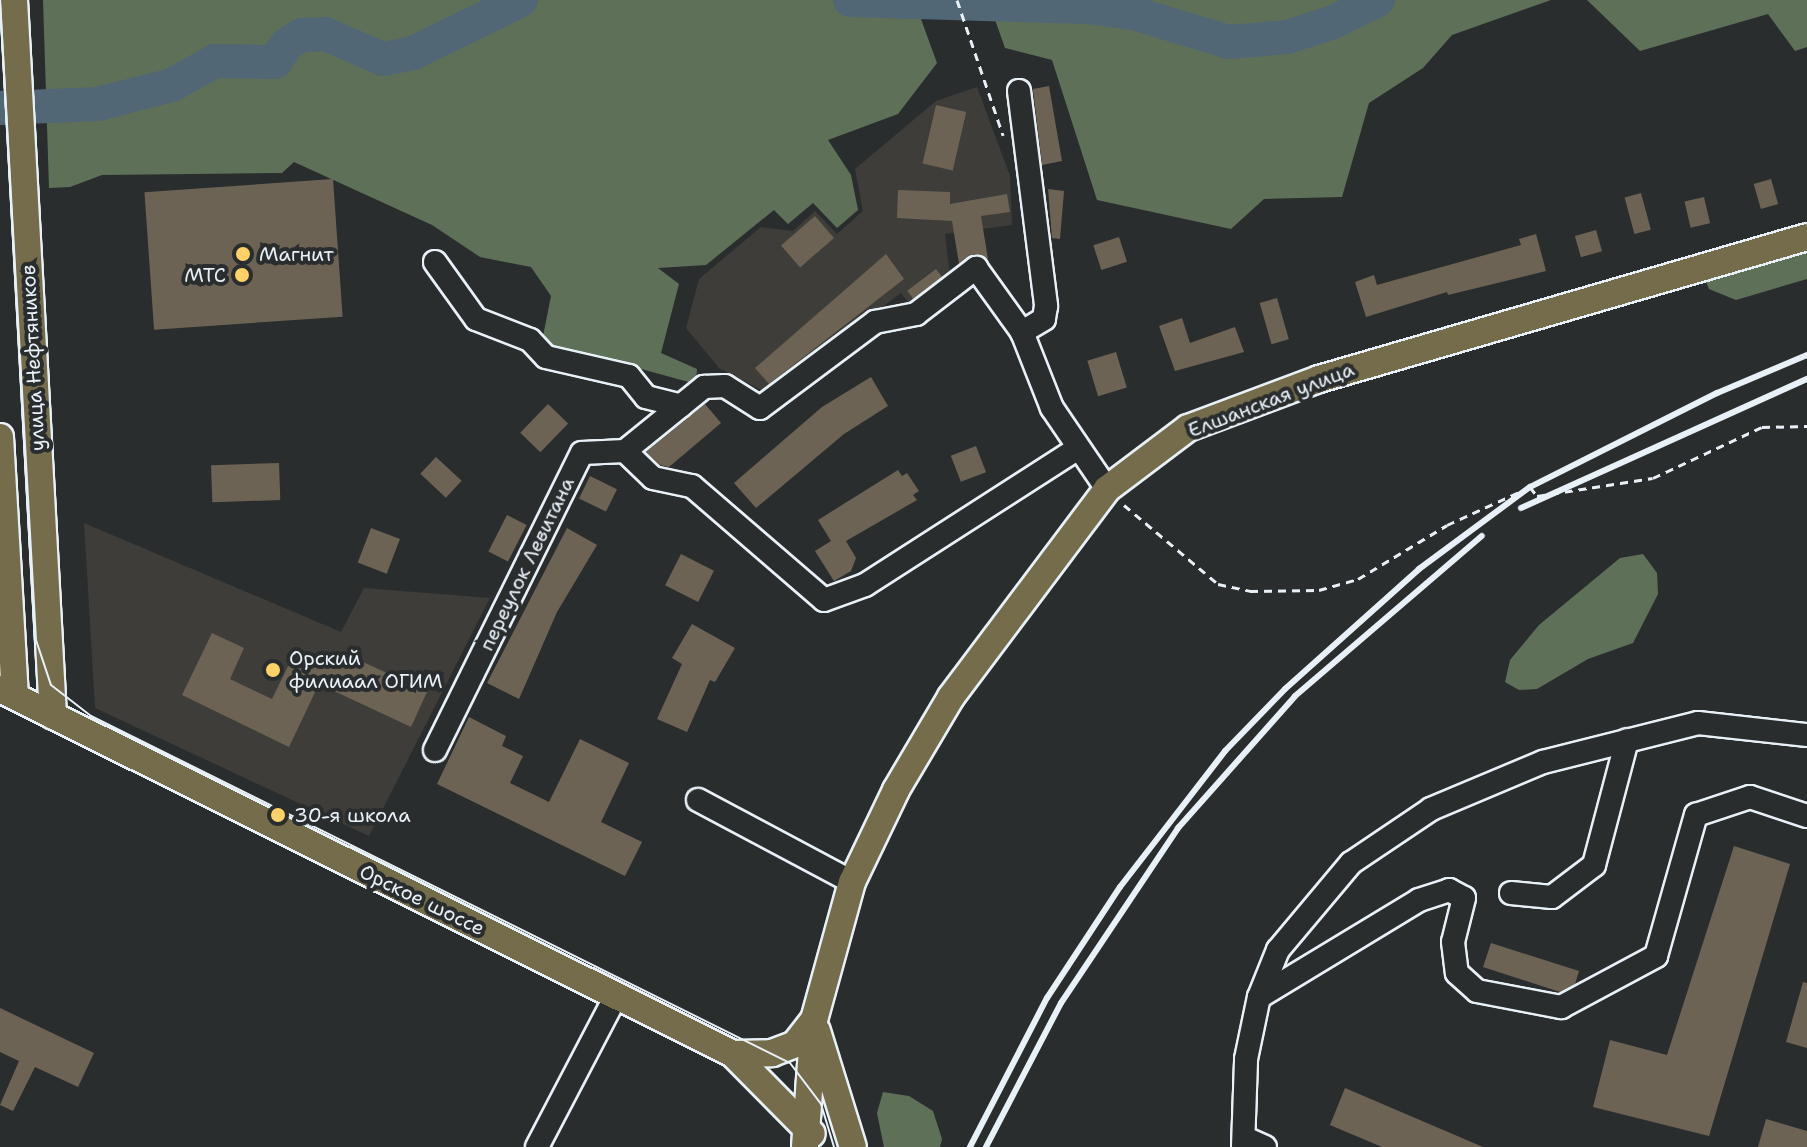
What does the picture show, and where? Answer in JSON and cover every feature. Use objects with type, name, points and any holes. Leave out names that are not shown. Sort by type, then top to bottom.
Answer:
[{"type":"main road","name":"улица Нефтяников","points":[[14,0],[53,716]]},
{"type":"main road","name":"Елшанская улица","points":[[805,1136],[814,1020],[852,882],[896,790],[951,697],[1107,489],[1188,428],[1319,379],[1807,237]]},
{"type":"main road","name":"улица Нефтяников","points":[[0,437],[8,693]]},
{"type":"main road","name":"Орское шоссе","points":[[8,693],[733,1054],[805,1136],[822,1147]]},
{"type":"main road","points":[[733,1054],[772,1053],[795,1044],[814,1020]]},
{"type":"main road","points":[[814,1020],[853,1147]]},
{"type":"street","points":[[1019,91],[1046,306],[1044,319],[1022,332]]},
{"type":"street","points":[[435,262],[476,319],[530,340],[546,357],[629,376],[646,397],[681,406]]},
{"type":"street","points":[[1078,448],[865,585],[824,600],[692,486],[653,478],[625,451],[704,387],[725,386],[760,408],[875,322],[916,314],[976,268],[1022,332],[1052,408],[1107,489]]},
{"type":"street","name":"переулок Левитана","points":[[435,750],[582,453],[625,451]]},
{"type":"street","points":[[1251,1144],[1246,1059],[1259,997],[1278,950],[1351,863],[1431,809],[1543,762],[1698,723],[1807,735]]},
{"type":"street","points":[[1511,893],[1552,897],[1594,865],[1627,740]]},
{"type":"street","points":[[1259,997],[1419,900],[1449,890],[1464,898],[1453,942],[1457,973],[1477,991],[1561,1007],[1656,956],[1696,815],[1750,797],[1807,816]]},
{"type":"street","points":[[698,800],[852,882]]},
{"type":"street","points":[[537,1147],[616,996]]},
{"type":"path","points":[[957,0],[988,78]]},
{"type":"path","points":[[1107,489],[1177,554],[1218,584],[1250,591],[1319,590],[1358,579],[1447,525],[1530,487],[1537,496],[1653,478],[1762,427],[1807,426]]},
{"type":"shaded area","points":[[977,87],[1010,176],[1012,225],[945,234],[949,268],[958,281],[915,311],[901,293],[767,393],[719,368],[686,328],[699,279],[761,227],[793,231],[815,211],[837,234],[863,211],[855,169],[936,101]]},
{"type":"shaded area","name":"Орский филиаал ОГИМ","points":[[84,523],[341,632],[364,588],[490,598],[369,836],[95,708]]},
{"type":"green space","points":[[43,0],[914,0],[937,63],[898,114],[828,140],[851,175],[858,210],[837,228],[813,203],[788,224],[774,210],[706,265],[658,268],[679,284],[661,353],[697,369],[696,384],[594,356],[540,351],[551,296],[531,267],[480,257],[432,225],[294,162],[282,173],[102,175],[70,187],[49,188]]},
{"type":"green space","points":[[988,0],[1551,0],[1452,35],[1423,68],[1369,103],[1342,197],[1264,199],[1231,229],[1097,200],[1052,60],[1005,48]]},
{"type":"green space","points":[[1587,0],[1807,0],[1807,47],[1795,51],[1768,14],[1640,51]]},
{"type":"green space","points":[[1807,245],[1807,279],[1736,300],[1709,289],[1703,275]]},
{"type":"green space","points":[[1643,554],[1657,573],[1658,594],[1633,643],[1588,659],[1537,689],[1519,690],[1505,682],[1510,660],[1539,625],[1620,558]]},
{"type":"green space","points":[[883,1092],[909,1096],[933,1111],[942,1139],[940,1147],[884,1147],[877,1113]]},
{"type":"building","points":[[1049,86],[1062,161],[1042,165],[1033,89]]},
{"type":"building","points":[[936,105],[966,112],[953,170],[923,163]]},
{"type":"building","name":"Магнит","points":[[333,179],[343,317],[154,330],[144,192]]},
{"type":"building","points":[[1771,179],[1778,204],[1761,209],[1754,184]]},
{"type":"building","points":[[1048,189],[1064,191],[1060,239],[1052,238]]},
{"type":"building","points":[[898,190],[950,192],[950,204],[1007,194],[1010,212],[981,216],[988,259],[974,254],[959,264],[952,221],[897,218]]},
{"type":"building","points":[[1641,193],[1651,230],[1634,234],[1625,197]]},
{"type":"building","points":[[1704,197],[1710,223],[1691,228],[1685,201]]},
{"type":"building","points":[[815,216],[834,238],[800,267],[781,246]]},
{"type":"building","points":[[1596,230],[1602,251],[1581,257],[1575,236]]},
{"type":"building","points":[[1536,234],[1546,271],[1448,295],[1447,292],[1366,317],[1355,282],[1374,275],[1377,285],[1521,245],[1519,239]]},
{"type":"building","points":[[1119,237],[1127,262],[1101,270],[1093,245]]},
{"type":"building","points":[[886,254],[904,279],[769,384],[755,368]]},
{"type":"building","points":[[936,269],[942,277],[913,299],[907,291]]},
{"type":"building","points":[[1277,298],[1289,339],[1272,344],[1260,303]]},
{"type":"building","points":[[1182,318],[1190,343],[1235,327],[1244,352],[1175,371],[1159,326]]},
{"type":"building","points":[[1116,352],[1127,387],[1098,396],[1087,361]]},
{"type":"building","points":[[871,377],[888,406],[844,434],[756,508],[734,483],[822,407]]},
{"type":"building","points":[[548,404],[568,423],[540,452],[520,433]]},
{"type":"building","points":[[705,404],[721,423],[669,467],[660,465],[646,452]]},
{"type":"building","points":[[976,446],[986,472],[961,482],[951,456]]},
{"type":"building","points":[[436,457],[462,481],[446,498],[420,474]]},
{"type":"building","points":[[279,463],[280,500],[212,502],[211,465]]},
{"type":"building","points":[[898,470],[902,476],[907,473],[919,491],[913,495],[917,500],[846,541],[856,558],[851,571],[834,581],[815,551],[831,541],[818,520]]},
{"type":"building","points":[[590,476],[617,489],[606,512],[579,498]]},
{"type":"building","points":[[507,515],[527,525],[508,562],[488,552]]},
{"type":"building","points":[[371,528],[400,539],[387,574],[358,563]]},
{"type":"building","points":[[567,528],[597,545],[557,612],[519,699],[487,683]]},
{"type":"building","points":[[681,554],[714,571],[698,602],[665,585]]},
{"type":"building","points":[[692,624],[735,648],[715,682],[710,680],[687,732],[657,719],[682,664],[672,658]]},
{"type":"building","points":[[212,633],[244,648],[230,679],[272,699],[296,650],[335,668],[342,652],[427,692],[411,727],[319,684],[289,747],[182,695]]},
{"type":"building","points":[[469,717],[506,736],[502,746],[523,756],[510,783],[549,802],[580,739],[629,763],[601,822],[642,842],[625,876],[437,784]]},
{"type":"building","points":[[1734,846],[1790,864],[1709,1136],[1593,1107],[1610,1040],[1667,1055]]},
{"type":"building","points":[[1491,943],[1579,971],[1575,984],[1560,992],[1483,967]]},
{"type":"building","points":[[1803,982],[1807,983],[1807,1048],[1786,1042]]},
{"type":"building","points":[[0,1008],[94,1053],[78,1087],[35,1067],[13,1111],[0,1105],[19,1061],[0,1052]]},
{"type":"building","points":[[1345,1088],[1483,1147],[1382,1147],[1330,1125]]},
{"type":"building","points":[[1766,1119],[1807,1131],[1807,1147],[1758,1147]]},
{"type":"waterway","points":[[0,108],[98,104],[172,85],[215,61],[275,62],[286,45],[302,35],[325,34],[383,59],[413,53],[521,0]]},
{"type":"waterway","points":[[850,0],[1087,7],[1133,13],[1229,42],[1287,37],[1331,23],[1378,0]]},
{"type":"tram line","points":[[0,0],[36,640],[51,685],[91,716],[790,1063],[821,1104],[834,1147]]},
{"type":"railway","points":[[970,1147],[1047,998],[1120,887],[1225,751],[1285,689],[1419,569],[1530,487],[1717,393],[1807,355]]},
{"type":"railway","points":[[1521,508],[1807,379]]},
{"type":"railway","points":[[986,1147],[1061,1003],[1178,828],[1295,696],[1482,536]]},
{"type":"place","name":"Магнит","points":[[243,254]]},
{"type":"place","name":"МТС","points":[[242,275]]},
{"type":"place","name":"Орский филиаал ОГИМ","points":[[273,670]]},
{"type":"place","name":"30-я школа","points":[[278,815]]}]
